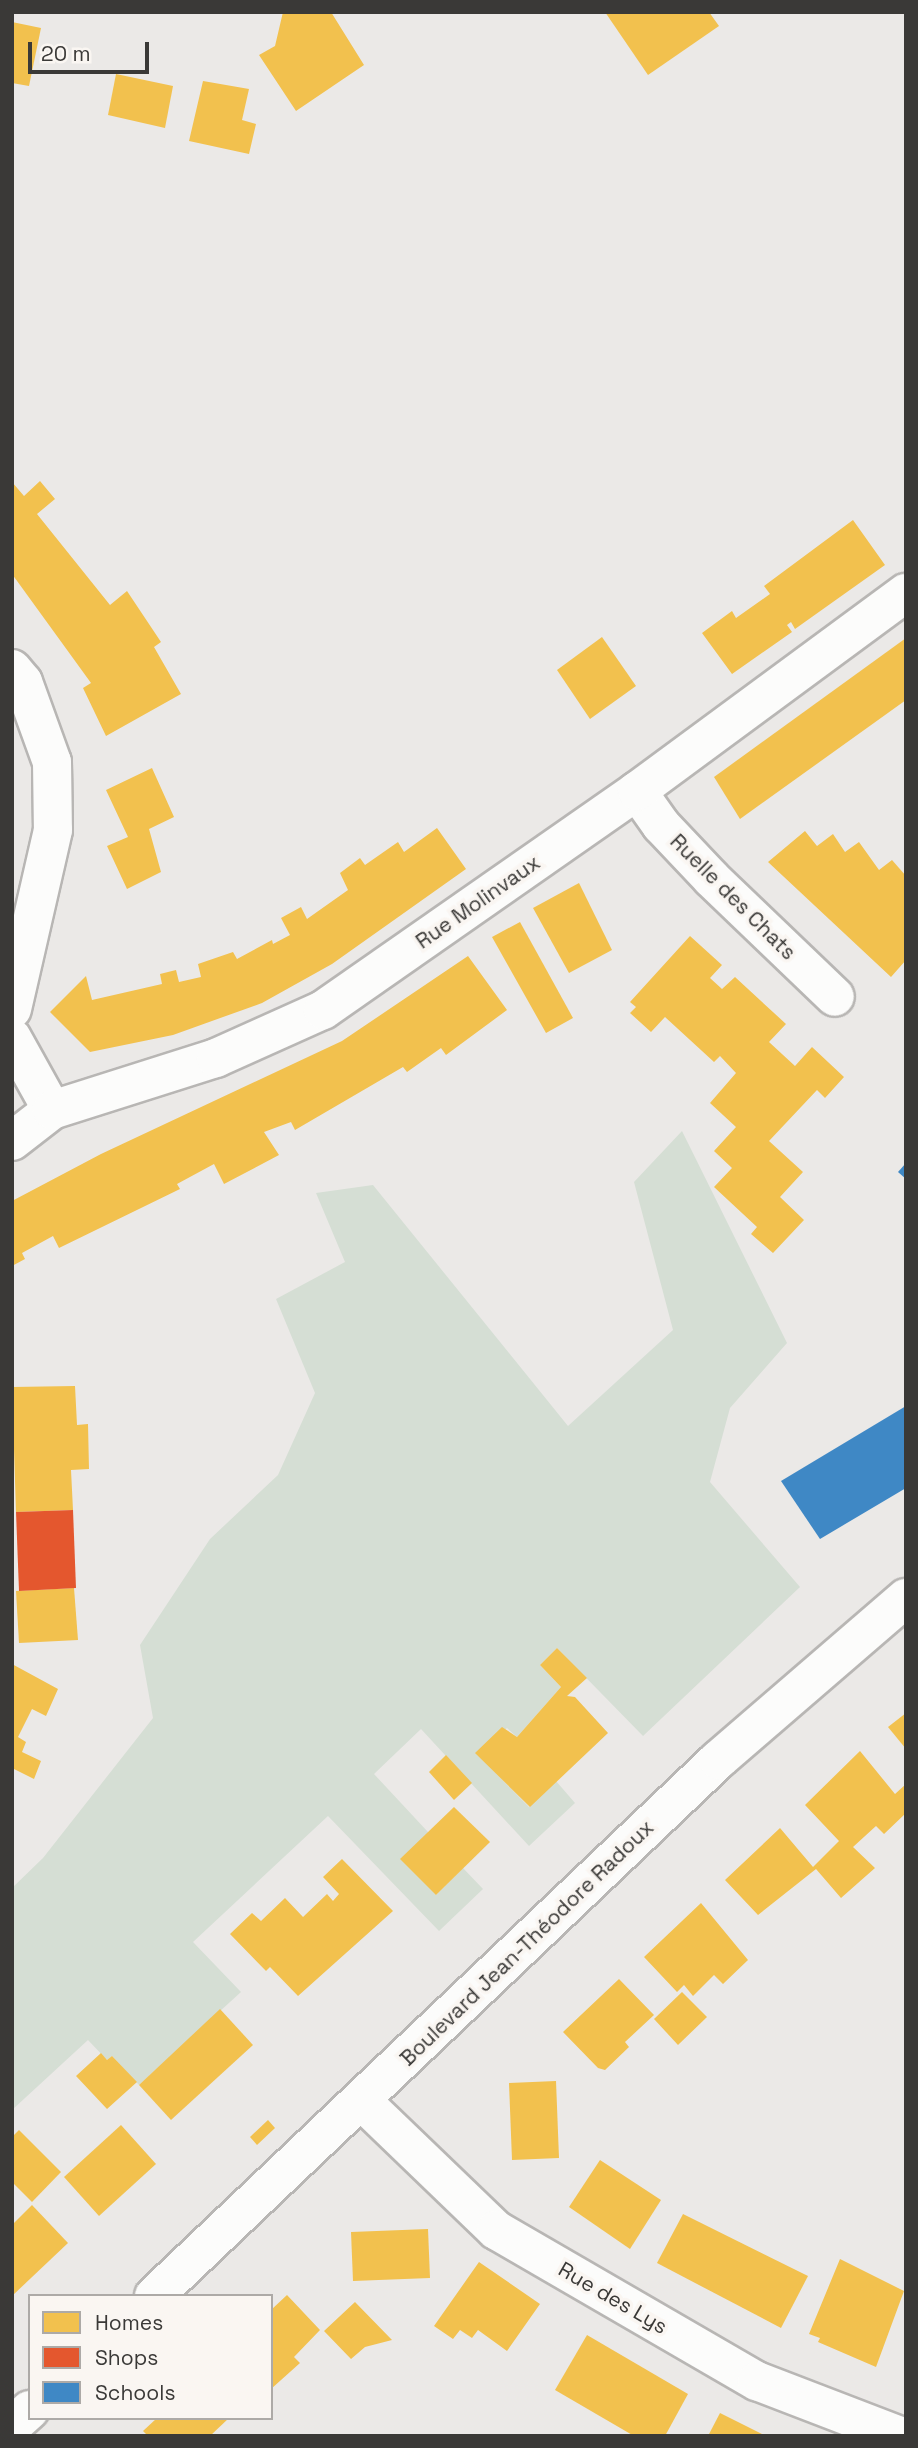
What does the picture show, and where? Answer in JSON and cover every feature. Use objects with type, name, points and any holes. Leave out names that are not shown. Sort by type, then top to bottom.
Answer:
[{"type":"street","name":"Rue Molinvaux","points":[[12,1141],[52,1110],[216,1058],[323,1010],[637,791],[906,593]]},
{"type":"street","points":[[12,668],[23,682],[52,762],[53,830],[12,1009]]},
{"type":"street","name":"Ruelle des Chats","points":[[637,791],[661,825],[712,879],[835,998]]},
{"type":"street","points":[[12,1038],[52,1110]]},
{"type":"street","name":"Boulevard Jean-Théodore Radoux","points":[[156,2294],[363,2102],[718,1760],[906,1598]]},
{"type":"street","name":"Rue des Lys","points":[[363,2102],[496,2231],[757,2381],[900,2436]]},
{"type":"street","points":[[12,2427],[28,2412]]},
{"type":"shaded area","points":[[682,1131],[787,1343],[730,1408],[710,1482],[800,1587],[643,1736],[557,1648],[540,1665],[561,1687],[517,1737],[507,1728],[476,1753],[529,1807],[556,1781],[575,1803],[529,1846],[421,1729],[374,1774],[428,1832],[436,1895],[463,1868],[483,1889],[439,1931],[328,1816],[193,1942],[241,1992],[139,2085],[112,2056],[107,2060],[88,2040],[12,2110],[12,1888],[43,1858],[153,1718],[140,1645],[210,1539],[278,1475],[315,1393],[276,1299],[345,1262],[316,1193],[373,1185],[568,1426],[673,1330],[634,1182]]},
{"type":"building: Homes","points":[[283,12],[331,12],[364,65],[296,111],[259,55],[275,46]]},
{"type":"building: Homes","points":[[605,12],[709,12],[719,26],[648,75]]},
{"type":"building: Homes","points":[[12,22],[41,28],[29,86],[12,83]]},
{"type":"building: Homes","points":[[116,74],[173,86],[165,128],[108,115]]},
{"type":"building: Homes","points":[[203,81],[249,89],[242,120],[256,124],[249,154],[189,141]]},
{"type":"building: Homes","points":[[40,481],[55,499],[37,514],[110,605],[127,591],[161,642],[154,647],[181,694],[106,736],[83,688],[91,683],[12,574],[12,482],[24,496]]},
{"type":"building: Homes","points":[[853,520],[885,565],[795,629],[791,622],[787,625],[792,632],[732,674],[702,633],[732,611],[736,618],[770,594],[764,586]]},
{"type":"building: Homes","points":[[602,637],[636,686],[590,719],[557,670]]},
{"type":"building: Homes","points":[[906,638],[906,700],[740,819],[714,777]]},
{"type":"building: Homes","points":[[152,768],[174,817],[149,829],[161,872],[127,889],[107,846],[128,837],[106,790]]},
{"type":"building: Homes","points":[[437,828],[466,869],[332,964],[262,1003],[173,1035],[90,1052],[50,1012],[86,976],[92,1000],[162,984],[160,974],[176,970],[179,982],[201,977],[198,964],[233,952],[237,959],[272,940],[273,944],[290,935],[281,918],[301,907],[307,919],[348,890],[340,873],[360,858],[365,865],[398,842],[404,852]]},
{"type":"building: Homes","points":[[805,831],[817,846],[833,834],[845,852],[859,842],[879,870],[892,860],[906,876],[906,960],[891,977],[768,862]]},
{"type":"building: Homes","points":[[579,883],[612,950],[569,973],[533,908]]},
{"type":"building: Homes","points":[[520,922],[573,1018],[546,1033],[492,937]]},
{"type":"building: Homes","points":[[690,936],[722,965],[710,978],[722,989],[735,977],[786,1024],[769,1042],[795,1066],[812,1047],[844,1077],[825,1098],[817,1090],[769,1141],[803,1172],[780,1197],[804,1220],[773,1253],[751,1234],[757,1227],[714,1187],[732,1168],[714,1151],[736,1127],[710,1103],[736,1073],[720,1056],[714,1062],[665,1017],[651,1032],[630,1013],[636,1007],[630,1002]]},
{"type":"building: Homes","points":[[468,956],[507,1010],[446,1055],[441,1048],[407,1072],[403,1067],[295,1130],[291,1122],[264,1132],[279,1155],[224,1184],[214,1164],[177,1184],[180,1189],[59,1248],[53,1236],[22,1253],[25,1259],[12,1266],[12,1201],[101,1154],[342,1041]]},
{"type":"building: Homes","points":[[75,1386],[77,1425],[88,1424],[89,1469],[71,1470],[73,1510],[16,1512],[12,1387]]},
{"type":"building: Homes","points":[[74,1588],[78,1640],[19,1643],[16,1591]]},
{"type":"building: Homes","points":[[557,1648],[587,1678],[567,1696],[575,1697],[608,1733],[530,1807],[475,1753],[502,1727],[517,1737],[561,1687],[540,1665]]},
{"type":"building: Homes","points":[[12,1664],[58,1689],[46,1716],[32,1709],[18,1737],[26,1742],[22,1752],[41,1761],[34,1779],[12,1768]]},
{"type":"building: Homes","points":[[906,1713],[906,1749],[888,1727]]},
{"type":"building: Homes","points":[[860,1751],[895,1794],[906,1784],[906,1813],[884,1834],[876,1826],[853,1847],[875,1868],[841,1898],[816,1869],[758,1915],[725,1880],[780,1828],[813,1867],[839,1841],[805,1805]]},
{"type":"building: Homes","points":[[446,1755],[472,1783],[454,1800],[429,1772]]},
{"type":"building: Homes","points":[[454,1807],[490,1842],[436,1895],[400,1859]]},
{"type":"building: Homes","points":[[342,1859],[393,1911],[298,1996],[270,1967],[266,1971],[230,1934],[252,1913],[261,1921],[285,1898],[303,1917],[327,1894],[333,1901],[339,1894],[323,1877]]},
{"type":"building: Homes","points":[[701,1903],[748,1960],[723,1984],[714,1975],[693,1996],[684,1985],[677,1992],[644,1957]]},
{"type":"building: Homes","points":[[619,1979],[654,2015],[625,2042],[629,2047],[605,2070],[598,2068],[563,2032]]},
{"type":"building: Homes","points":[[682,1992],[707,2017],[678,2045],[654,2019]]},
{"type":"building: Homes","points":[[220,2009],[253,2045],[171,2120],[139,2085]]},
{"type":"building: Homes","points":[[101,2053],[107,2060],[112,2056],[137,2082],[107,2109],[76,2076]]},
{"type":"building: Homes","points":[[556,2081],[559,2158],[512,2160],[509,2083]]},
{"type":"building: Homes","points":[[268,2120],[275,2128],[257,2145],[250,2137]]},
{"type":"building: Homes","points":[[121,2125],[156,2164],[99,2216],[64,2177]]},
{"type":"building: Homes","points":[[19,2130],[61,2172],[32,2202],[12,2182],[12,2137]]},
{"type":"building: Homes","points":[[600,2160],[661,2200],[630,2249],[569,2207]]},
{"type":"building: Homes","points":[[32,2205],[68,2243],[12,2296],[12,2225]]},
{"type":"building: Homes","points":[[683,2214],[808,2276],[781,2328],[657,2263]]},
{"type":"building: Homes","points":[[428,2229],[430,2278],[353,2281],[351,2232]]},
{"type":"building: Homes","points":[[840,2259],[904,2291],[876,2367],[818,2342],[820,2338],[809,2334]]},
{"type":"building: Homes","points":[[479,2262],[540,2304],[507,2351],[478,2330],[472,2338],[460,2330],[453,2339],[434,2326]]},
{"type":"building: Homes","points":[[287,2295],[320,2330],[294,2357],[300,2363],[273,2387],[273,2308]]},
{"type":"building: Homes","points":[[355,2302],[392,2340],[365,2347],[351,2359],[324,2331]]},
{"type":"building: Homes","points":[[587,2335],[688,2394],[665,2436],[634,2436],[555,2390]]},
{"type":"building: Homes","points":[[720,2413],[766,2436],[708,2436]]},
{"type":"building: Homes","points":[[155,2420],[227,2420],[210,2436],[148,2436],[143,2431]]},
{"type":"building: Shops","points":[[73,1510],[76,1588],[19,1591],[16,1512]]},
{"type":"building: Schools","points":[[906,1163],[906,1179],[898,1172]]},
{"type":"building: Schools","points":[[906,1406],[906,1488],[820,1539],[781,1481]]}]
